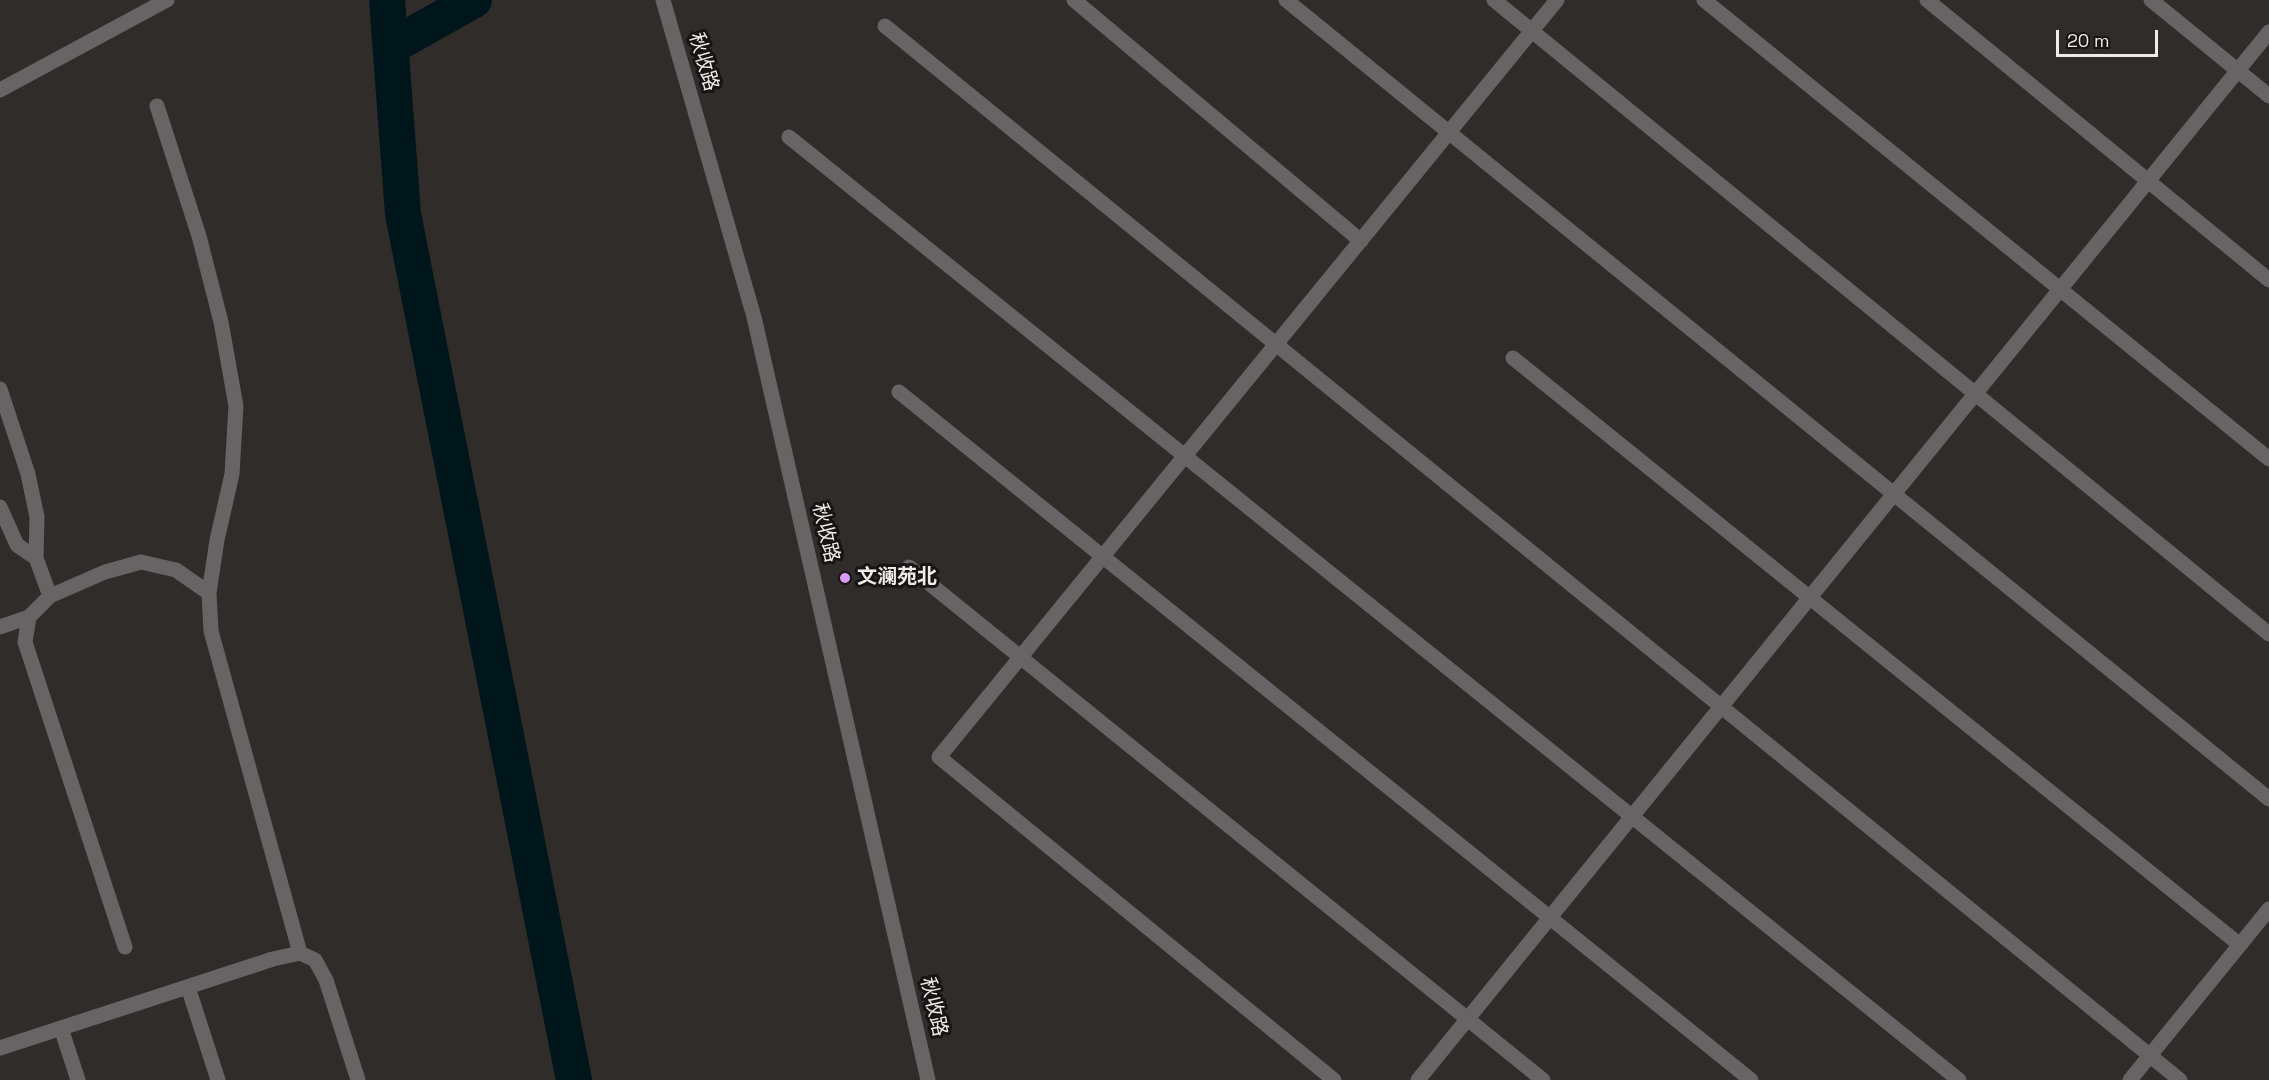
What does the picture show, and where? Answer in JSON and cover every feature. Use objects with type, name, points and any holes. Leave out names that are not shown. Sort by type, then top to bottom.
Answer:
[{"type":"street","points":[[0,90],[167,0]]},
{"type":"street","name":"秋收路","points":[[663,0],[754,317],[928,1080]]},
{"type":"street","points":[[1074,0],[1361,241]]},
{"type":"street","points":[[1286,0],[2269,799]]},
{"type":"street","points":[[1494,0],[2269,634]]},
{"type":"street","points":[[1334,1080],[939,758],[1557,0]]},
{"type":"street","points":[[1704,0],[2269,459]]},
{"type":"street","points":[[1927,0],[2269,280]]},
{"type":"street","points":[[2151,0],[2269,96]]},
{"type":"street","points":[[885,26],[2180,1080]]},
{"type":"street","points":[[1418,1080],[2269,32]]},
{"type":"street","points":[[158,106],[199,236],[221,322],[236,406],[232,474],[217,540],[209,593],[211,631],[300,953]]},
{"type":"street","points":[[789,137],[1959,1080]]},
{"type":"street","points":[[1513,358],[2240,945]]},
{"type":"street","points":[[0,389],[28,474],[37,517],[36,558],[50,596]]},
{"type":"street","points":[[899,392],[1751,1080]]},
{"type":"street","points":[[0,507],[17,545],[36,558]]},
{"type":"street","points":[[0,627],[29,616],[50,596],[105,572],[141,562],[176,570],[209,593]]},
{"type":"street","points":[[909,567],[1543,1080]]},
{"type":"street","points":[[29,616],[25,642],[125,947]]},
{"type":"street","points":[[2130,1080],[2269,909]]},
{"type":"street","points":[[0,1048],[300,953],[315,960],[326,980],[358,1080]]},
{"type":"street","points":[[188,987],[218,1080]]},
{"type":"street","points":[[62,1028],[78,1080]]},
{"type":"waterway","points":[[387,0],[403,214],[574,1080]]},
{"type":"waterway","points":[[392,46],[474,0]]},
{"type":"place","name":"文澜苑北","points":[[845,578]]}]
